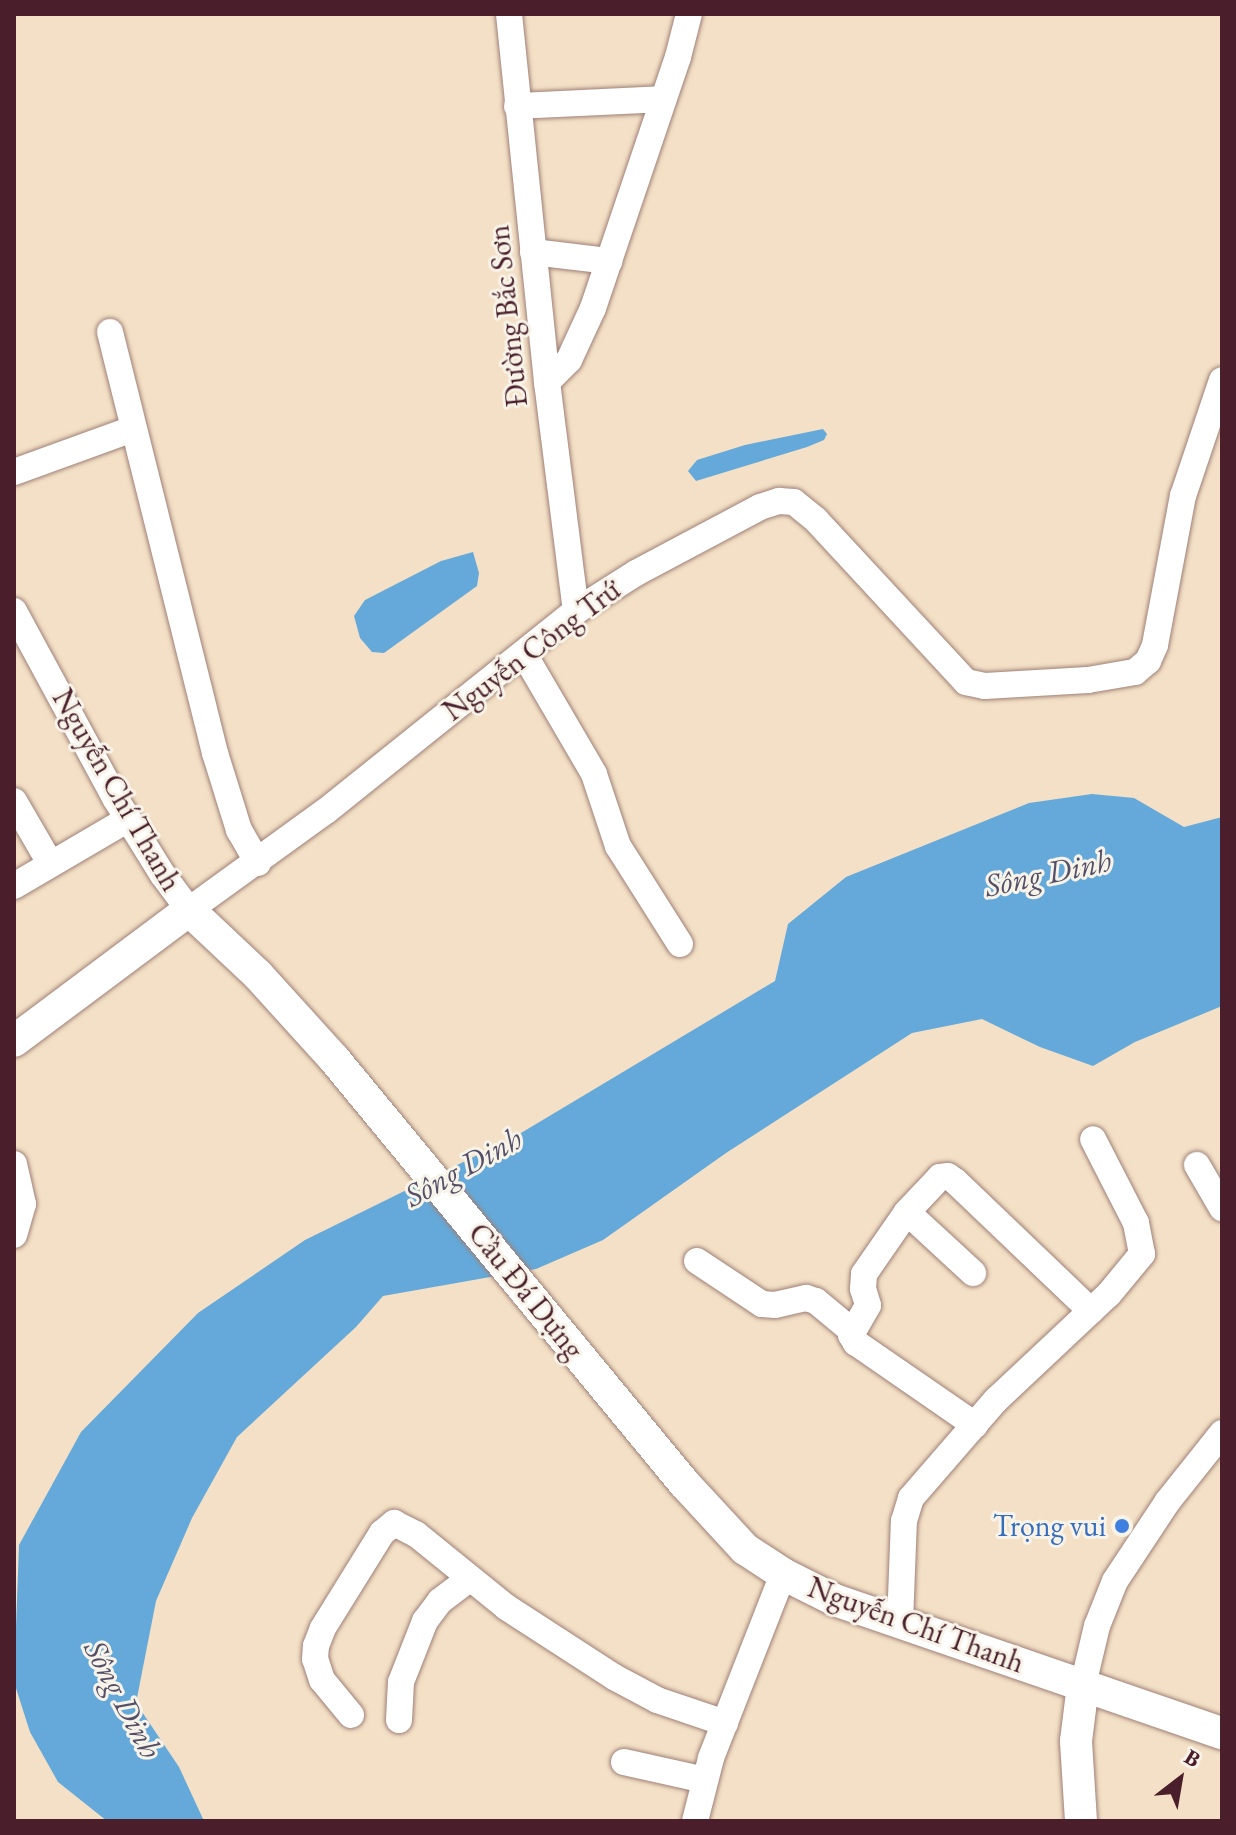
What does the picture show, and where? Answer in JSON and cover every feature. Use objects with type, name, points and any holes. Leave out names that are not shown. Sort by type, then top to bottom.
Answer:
[{"type":"main road","name":"Nguyễn Chí Thanh","points":[[189,910],[265,971],[335,1060]]},
{"type":"main road","name":"Nguyễn Công Trứ","points":[[14,1041],[189,910]]},
{"type":"main road","name":"Cầu Đá Dựng","points":[[335,1060],[655,1447]]},
{"type":"main road","name":"Nguyễn Chí Thanh","points":[[655,1447],[731,1536],[783,1574],[835,1600],[1222,1733]]},
{"type":"main road","points":[[1081,1821],[1076,1741],[1083,1685]]},
{"type":"street","name":"Đường Bắc Sơn","points":[[509,14],[547,382],[576,611]]},
{"type":"street","points":[[547,382],[569,360],[593,308],[689,14]]},
{"type":"street","points":[[517,106],[663,99]]},
{"type":"street","points":[[533,252],[609,261]]},
{"type":"street","points":[[110,332],[219,766],[239,830],[258,863]]},
{"type":"street","name":"Nguyễn Công Trứ","points":[[189,910],[258,863],[609,588],[744,515],[786,501],[794,502],[816,520],[966,682],[985,686],[1127,675],[1142,668],[1152,654],[1183,496],[1222,380]]},
{"type":"street","points":[[14,472],[133,429]]},
{"type":"street","name":"Nguyễn Chí Thanh","points":[[14,611],[128,819],[189,910]]},
{"type":"street","points":[[524,654],[594,774],[618,846],[680,944]]},
{"type":"street","points":[[14,801],[50,863]]},
{"type":"street","points":[[14,886],[128,819]]},
{"type":"street","points":[[900,1623],[906,1510],[918,1489],[1011,1385],[1132,1270],[1143,1247],[1136,1223],[1093,1139]]},
{"type":"street","points":[[14,1164],[23,1204],[14,1235]]},
{"type":"street","points":[[1197,1165],[1222,1208]]},
{"type":"street","points":[[852,1331],[868,1305],[862,1285],[864,1274],[907,1212],[940,1177],[950,1177],[1091,1311]]},
{"type":"street","points":[[907,1212],[973,1273]]},
{"type":"street","points":[[697,1261],[762,1304],[775,1305],[806,1298],[816,1301],[852,1331],[856,1343],[975,1425]]},
{"type":"street","points":[[1083,1685],[1097,1626],[1115,1581],[1168,1501],[1222,1433]]},
{"type":"street","points":[[351,1715],[322,1680],[315,1659],[316,1646],[323,1628],[386,1527],[394,1523],[407,1527],[468,1580],[638,1691],[725,1723]]},
{"type":"street","points":[[695,1821],[705,1780],[725,1723],[783,1574]]},
{"type":"street","points":[[399,1720],[401,1682],[422,1628],[440,1601],[468,1580]]},
{"type":"street","points":[[624,1762],[705,1780]]},
{"type":"water","points":[[823,429],[827,434],[824,440],[807,447],[696,481],[688,471],[697,460],[745,445]]},
{"type":"water","points":[[473,552],[479,573],[477,586],[384,653],[372,652],[360,638],[354,616],[365,600],[441,561]]},
{"type":"water","name":"Sông Dinh","points":[[1092,794],[1134,798],[1184,827],[1222,817],[1222,1006],[1135,1042],[1093,1066],[1040,1047],[982,1019],[912,1033],[726,1153],[603,1240],[536,1269],[383,1296],[356,1327],[237,1437],[192,1518],[156,1601],[136,1703],[179,1767],[204,1821],[107,1821],[58,1782],[30,1732],[14,1682],[19,1545],[81,1432],[198,1313],[305,1240],[516,1136],[775,981],[788,924],[846,877],[1029,803]]},
{"type":"place","name":"Trọng vui","points":[[1122,1526]]}]
